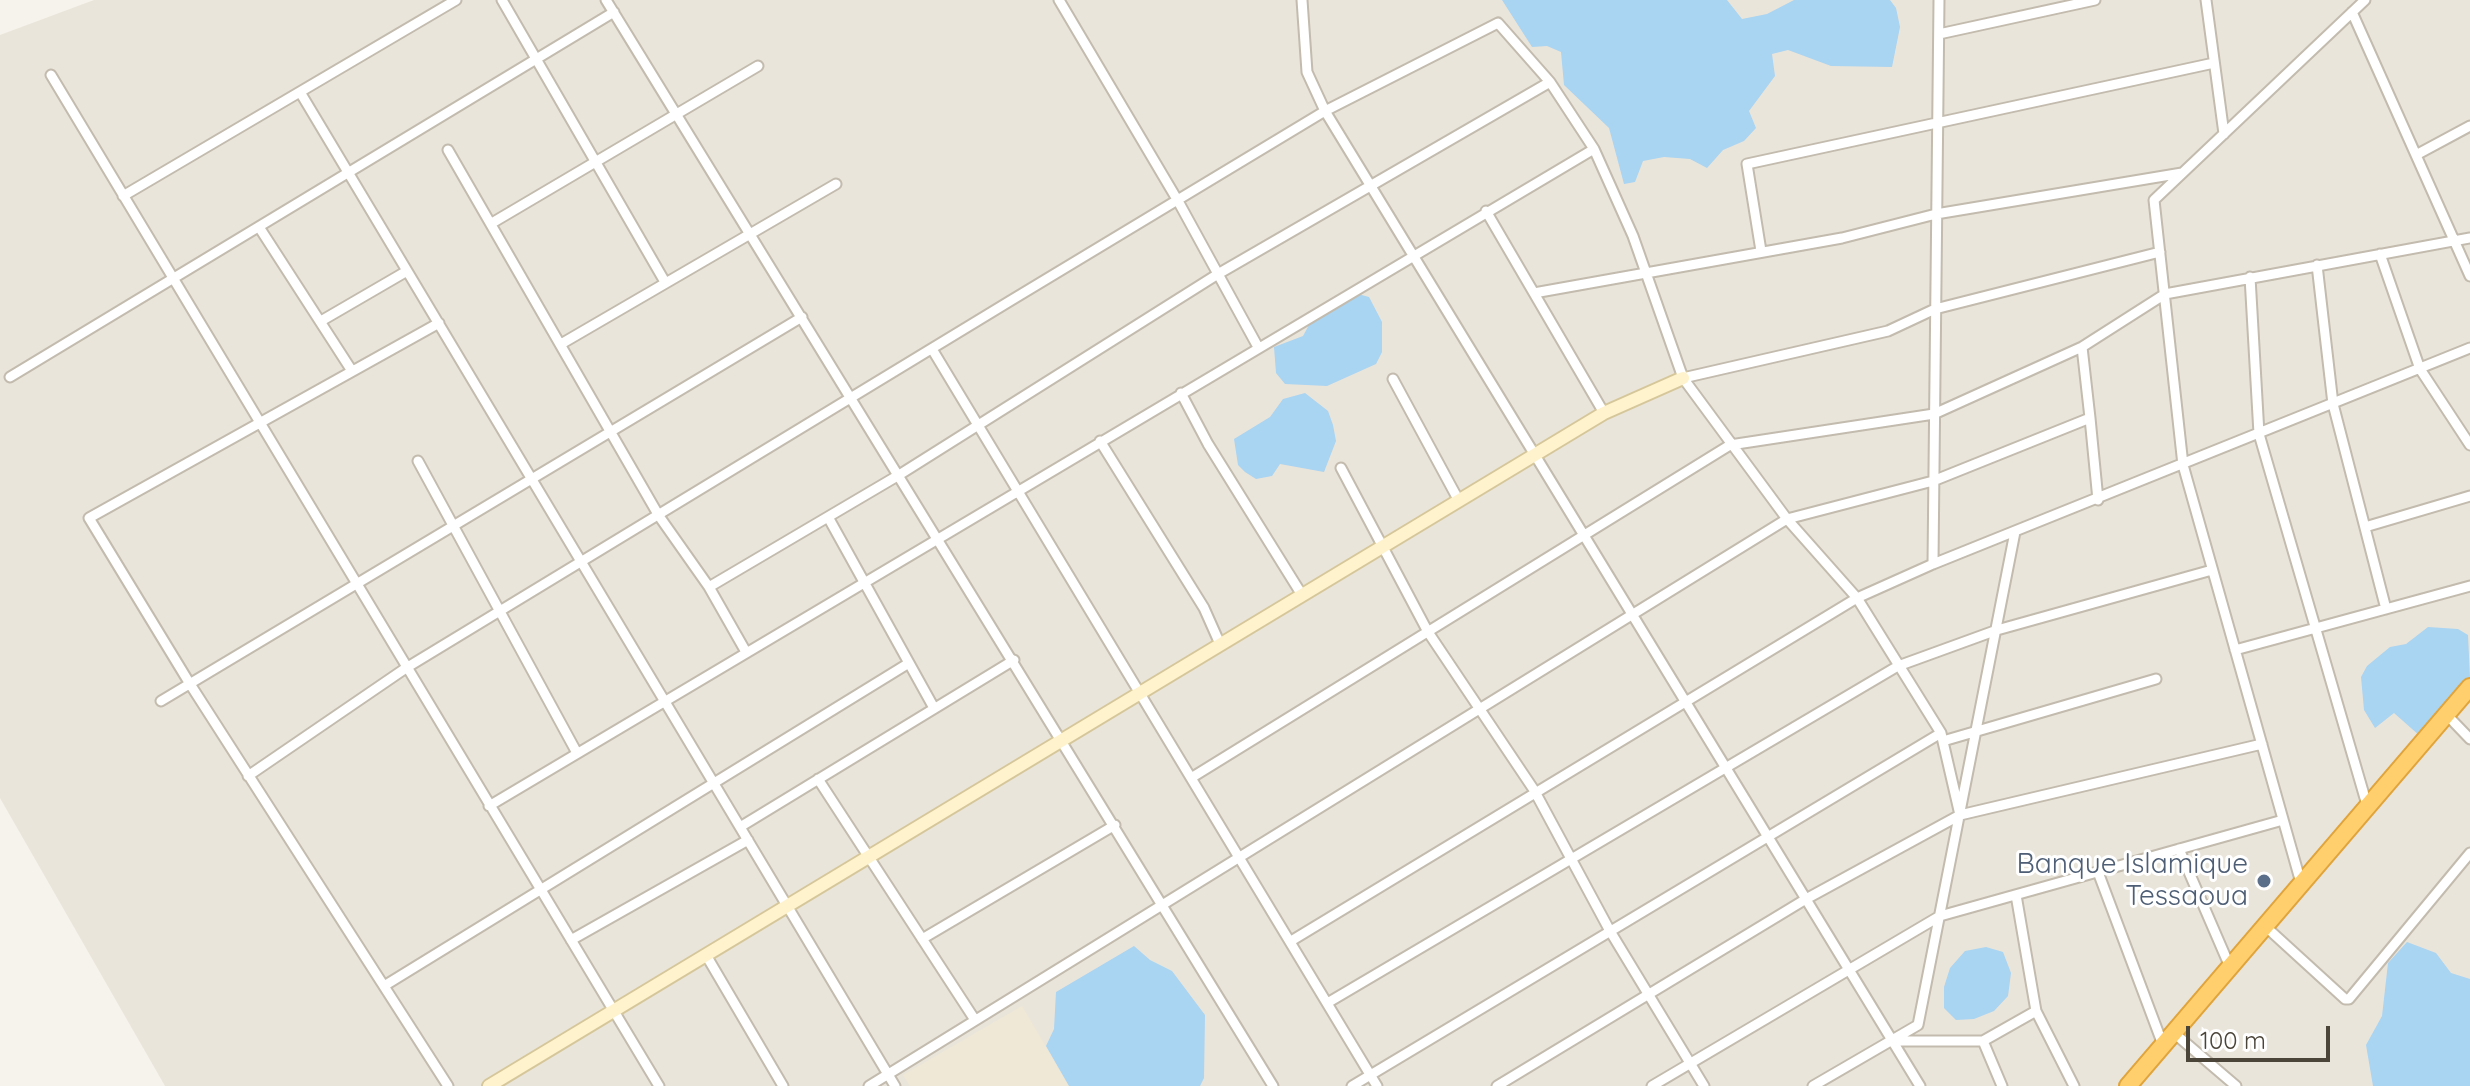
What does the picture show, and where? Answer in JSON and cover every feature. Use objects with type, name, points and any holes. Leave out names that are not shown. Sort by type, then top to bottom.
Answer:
[{"type":"highway","points":[[2130,1085],[2470,687]]},
{"type":"street","points":[[123,196],[456,0]]},
{"type":"street","points":[[502,0],[665,282]]},
{"type":"street","points":[[606,0],[1273,1086]]},
{"type":"street","points":[[1059,0],[1178,201],[1258,347]]},
{"type":"street","points":[[1302,0],[1307,72],[1325,111],[1688,701],[1920,1086]]},
{"type":"street","points":[[1933,564],[1939,0]]},
{"type":"street","points":[[1939,34],[2095,0]]},
{"type":"street","points":[[2206,0],[2224,134]]},
{"type":"street","points":[[2301,883],[2183,465],[2154,200],[2365,0]]},
{"type":"street","points":[[10,377],[614,12]]},
{"type":"street","points":[[2352,12],[2470,276]]},
{"type":"street","points":[[248,776],[406,668],[1325,111],[1498,23],[1550,82],[1594,149],[1633,236],[1683,378],[1787,519],[1857,598],[1942,737],[1960,815]]},
{"type":"street","points":[[1761,251],[1747,164],[2214,63]]},
{"type":"street","points":[[492,223],[758,66]]},
{"type":"street","points":[[51,75],[659,1086]]},
{"type":"street","points":[[709,587],[899,475],[1218,274],[1370,183],[1550,82]]},
{"type":"street","points":[[300,92],[895,1086]]},
{"type":"street","points":[[2416,155],[2470,126]]},
{"type":"street","points":[[489,806],[1594,149]]},
{"type":"street","points":[[448,150],[659,516],[709,587],[746,652]]},
{"type":"street","points":[[1534,293],[1842,238],[1936,214],[2182,173]]},
{"type":"street","points":[[561,344],[749,231],[836,184]]},
{"type":"street","points":[[1486,211],[1604,413]]},
{"type":"street","points":[[259,227],[352,371]]},
{"type":"street","points":[[1191,778],[1730,445],[1934,414],[2082,347],[2165,294],[2470,238]]},
{"type":"street","points":[[489,1086],[1604,413],[1683,378],[1888,331],[1935,309],[2160,252]]},
{"type":"street","points":[[2380,254],[2420,369],[2470,445]]},
{"type":"street","points":[[2317,265],[2333,404],[2386,609]]},
{"type":"street","points":[[321,321],[407,271]]},
{"type":"street","points":[[2250,277],[2259,434],[2367,805]]},
{"type":"street","points":[[161,701],[802,317]]},
{"type":"street","points":[[439,323],[89,518],[248,776],[448,1086]]},
{"type":"street","points":[[2082,347],[2098,500]]},
{"type":"street","points":[[1291,941],[1857,598],[1933,564],[2470,348]]},
{"type":"street","points":[[932,349],[1075,589],[1142,692],[1377,1086]]},
{"type":"street","points":[[1393,379],[1459,501]]},
{"type":"street","points":[[1181,393],[1208,444],[1302,595]]},
{"type":"street","points":[[869,1086],[1480,712],[1787,519],[1933,481],[2090,418]]},
{"type":"street","points":[[1100,441],[1204,608],[1220,644]]},
{"type":"street","points":[[418,461],[577,753]]},
{"type":"street","points":[[1341,468],[1373,525],[1380,548],[1428,632],[1535,793],[1610,931],[1704,1086]]},
{"type":"street","points":[[2365,527],[2470,496]]},
{"type":"street","points":[[828,517],[934,708]]},
{"type":"street","points":[[1813,1086],[1918,1025],[2015,532]]},
{"type":"street","points":[[1329,1002],[1898,666],[1997,630],[2212,570]]},
{"type":"street","points":[[2235,650],[2470,586]]},
{"type":"street","points":[[740,827],[1014,660]]},
{"type":"street","points":[[384,986],[909,663]]},
{"type":"street","points":[[1352,1086],[1768,836],[1942,737],[1977,731],[2156,679]]},
{"type":"street","points":[[2446,714],[2470,739]]},
{"type":"street","points":[[1497,1086],[1806,899],[1960,815],[2262,744]]},
{"type":"street","points":[[818,779],[975,1020]]},
{"type":"street","points":[[1652,1086],[1940,916],[2283,820]]},
{"type":"street","points":[[922,939],[1115,825]]},
{"type":"street","points":[[571,940],[748,840]]},
{"type":"street","points":[[2179,849],[2230,967]]},
{"type":"street","points":[[2265,926],[2345,999],[2349,999],[2470,853]]},
{"type":"street","points":[[2098,872],[2169,1039],[2236,1086]]},
{"type":"street","points":[[2016,895],[2036,1011],[2074,1086]]},
{"type":"street","points":[[706,955],[783,1086]]},
{"type":"street","points":[[1893,1041],[1983,1041],[2036,1011]]},
{"type":"street","points":[[1983,1041],[2002,1086]]},
{"type":"shaded area","points":[[94,0],[2470,0],[2470,1086],[165,1086],[0,798],[0,35]]},
{"type":"shaded area","points":[[1022,1006],[1069,1086],[910,1086],[903,1075]]},
{"type":"water","points":[[1502,0],[1727,0],[1742,19],[1767,14],[1794,0],[1890,0],[1896,8],[1900,27],[1892,67],[1831,66],[1788,50],[1772,54],[1775,76],[1749,111],[1756,128],[1744,141],[1723,150],[1707,168],[1690,159],[1664,157],[1643,161],[1635,182],[1624,184],[1609,128],[1564,85],[1561,52],[1547,46],[1532,47]]},
{"type":"water","points":[[1358,294],[1369,297],[1382,322],[1382,352],[1376,364],[1327,386],[1285,384],[1276,373],[1274,347],[1303,336],[1310,323]]},
{"type":"water","points":[[1305,393],[1328,411],[1333,425],[1336,441],[1324,472],[1280,464],[1272,476],[1256,479],[1245,472],[1238,465],[1234,439],[1270,417],[1283,399]]},
{"type":"water","points":[[2428,627],[2458,629],[2468,635],[2470,678],[2420,736],[2394,713],[2375,728],[2364,710],[2361,677],[2367,666],[2390,647],[2406,644]]},
{"type":"water","points":[[2407,942],[2436,953],[2451,973],[2470,979],[2470,1086],[2373,1086],[2366,1045],[2382,1016],[2388,963]]},
{"type":"water","points":[[1134,946],[1150,960],[1172,971],[1205,1015],[1204,1078],[1200,1086],[1069,1086],[1046,1046],[1054,1029],[1056,992]]},
{"type":"water","points":[[1986,947],[2003,952],[2011,973],[2008,996],[1994,1011],[1974,1019],[1956,1020],[1944,1008],[1944,987],[1950,968],[1965,951]]},
{"type":"place","name":"Banque Islamique Tessaoua","points":[[2264,881]]}]
